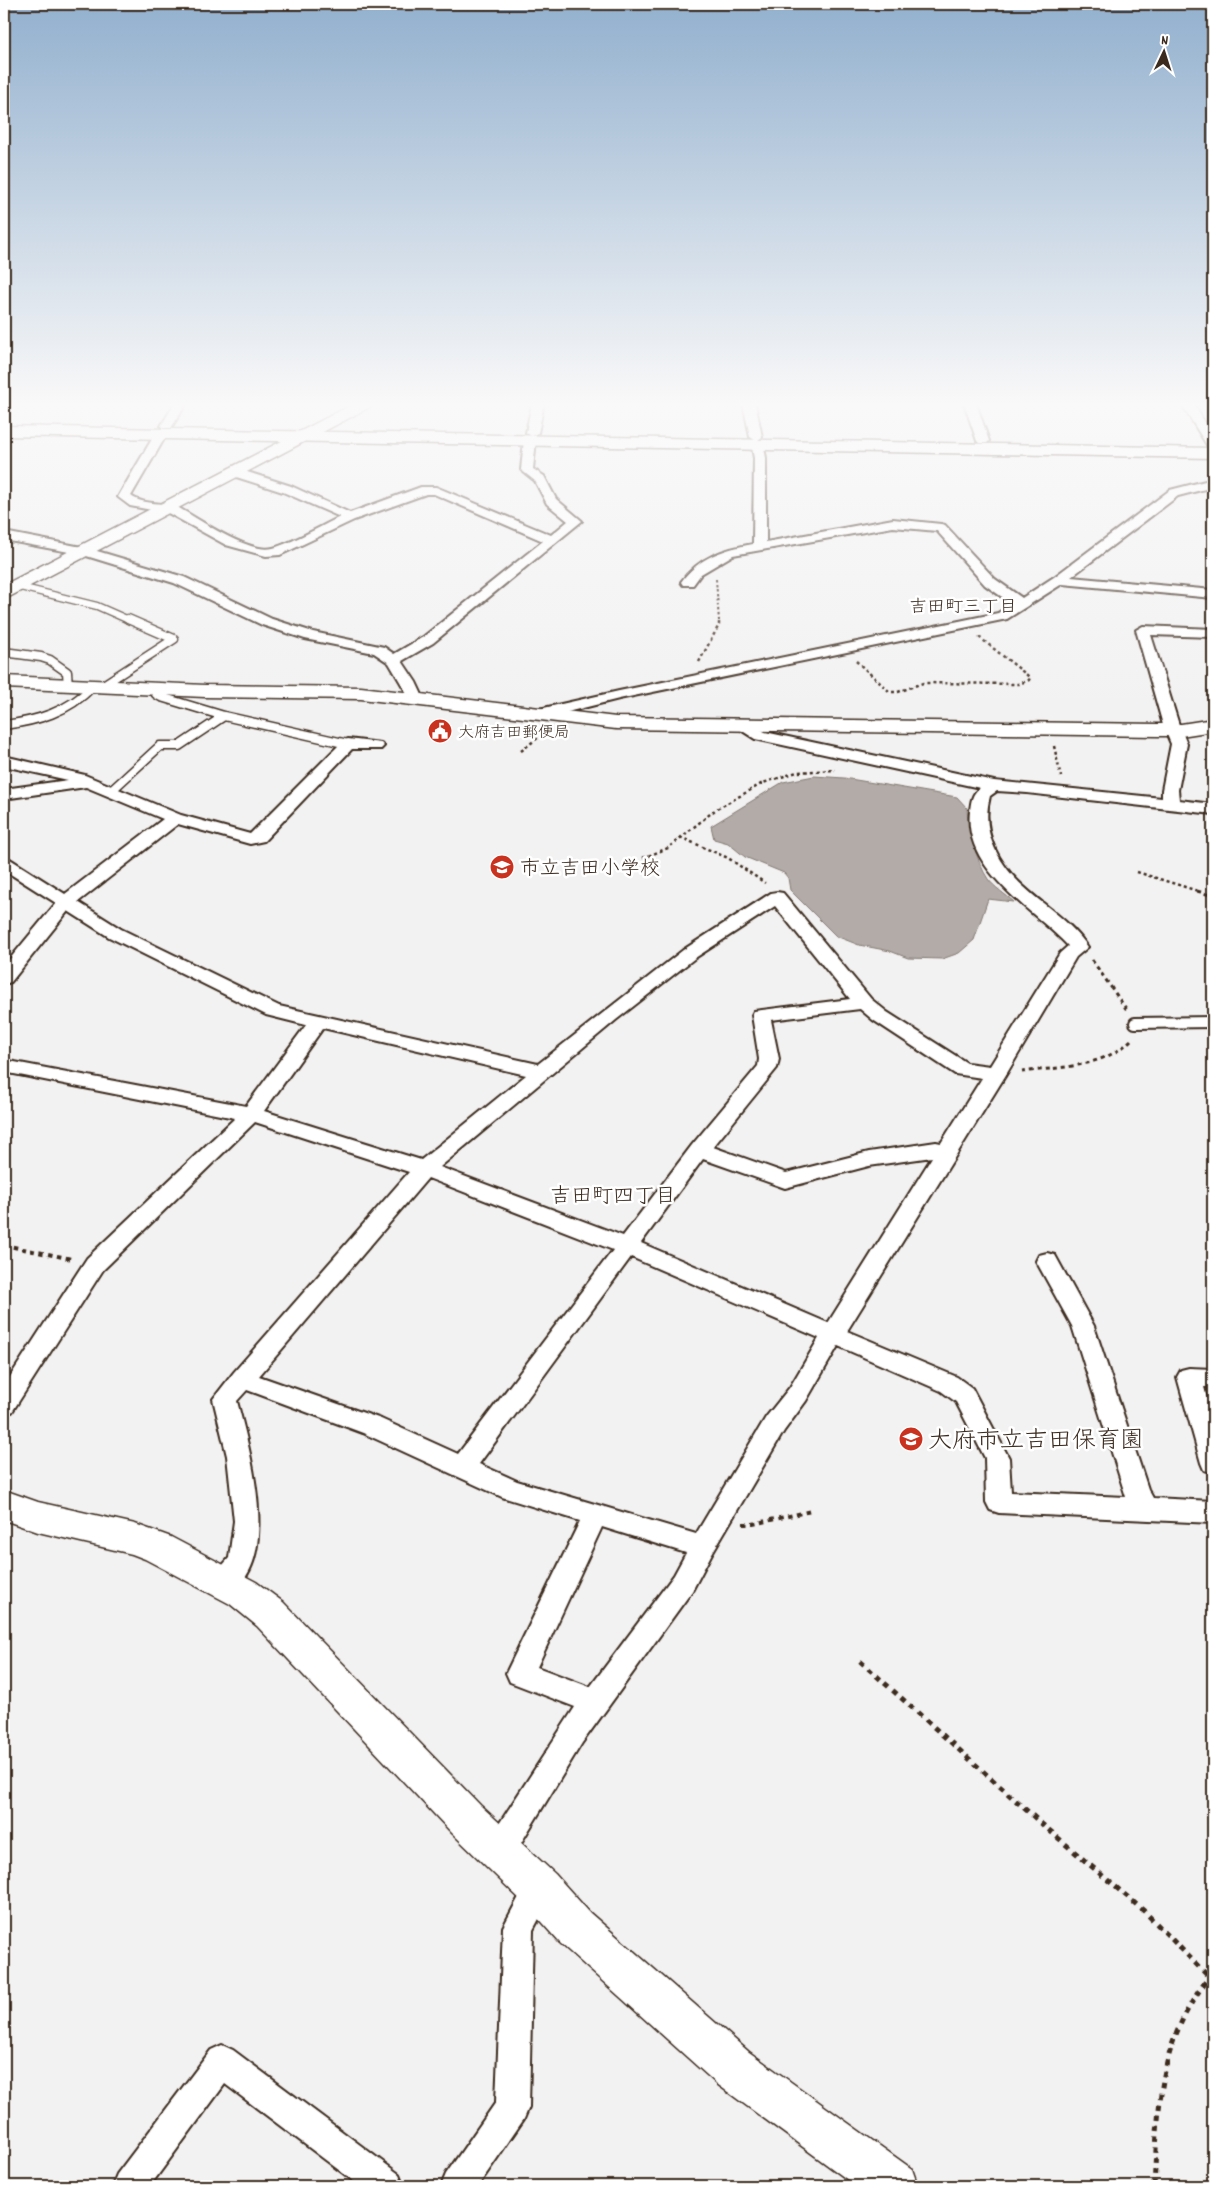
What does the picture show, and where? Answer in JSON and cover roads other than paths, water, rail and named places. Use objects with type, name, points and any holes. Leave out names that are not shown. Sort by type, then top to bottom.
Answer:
[{"type":"main road","points":[[10,589],[170,505]]},
{"type":"main road","points":[[7,685],[361,693],[616,723],[1173,730],[1213,726]]},
{"type":"main road","points":[[4,1505],[38,1517],[134,1539],[158,1548],[243,1593],[270,1614],[466,1820],[540,1889],[575,1928],[733,2068],[895,2186]]},
{"type":"street","points":[[146,505],[171,509],[190,521],[244,546],[269,553],[350,517],[383,505]]},
{"type":"street","points":[[323,505],[350,517]]},
{"type":"street","points":[[470,505],[552,540]]},
{"type":"street","points":[[394,660],[428,640],[576,521],[556,505]]},
{"type":"street","points":[[759,505],[759,547]]},
{"type":"street","points":[[539,714],[1002,616],[1059,580],[1158,505]]},
{"type":"street","points":[[688,582],[696,570],[729,552],[893,522],[941,528],[990,582],[1022,604]]},
{"type":"street","points":[[4,536],[82,551],[179,580],[267,622],[310,636],[379,650],[394,660],[409,682],[417,699]]},
{"type":"street","points":[[1059,580],[1213,594]]},
{"type":"street","points":[[1172,805],[1170,790],[1179,744],[1173,730],[1143,630],[1213,633]]},
{"type":"street","points":[[741,725],[760,736],[994,786],[1213,809]]},
{"type":"street","points":[[4,761],[89,782],[175,818],[250,839],[258,837],[348,744],[376,746]]},
{"type":"street","points":[[4,794],[89,782]]},
{"type":"street","points":[[499,1851],[572,1734],[683,1583],[717,1521],[775,1424],[798,1394],[945,1151],[997,1072],[1069,953],[1079,947],[1068,934],[1028,903],[997,871],[978,828],[976,814],[982,794],[994,786]]},
{"type":"street","points":[[4,978],[65,903],[175,818]]},
{"type":"street","points":[[4,863],[116,934],[273,1012],[543,1072]]},
{"type":"street","points":[[224,1582],[241,1562],[247,1521],[239,1456],[225,1399],[424,1169],[609,1016],[688,954],[777,897],[864,1003],[880,1016],[962,1069],[997,1072]]},
{"type":"street","points":[[463,1466],[698,1150],[768,1068],[769,1059],[760,1015],[864,1003]]},
{"type":"street","points":[[4,1405],[95,1264],[251,1114],[319,1021]]},
{"type":"street","points":[[4,1066],[251,1114],[424,1169],[626,1246],[834,1333],[949,1384],[964,1395],[997,1458],[999,1502],[1213,1512]]},
{"type":"street","points":[[698,1150],[785,1181],[869,1159],[936,1148],[945,1151]]},
{"type":"street","points":[[1047,1261],[1083,1326],[1136,1492],[1146,1509]]},
{"type":"street","points":[[1213,1378],[1189,1378],[1213,1463]]},
{"type":"street","points":[[242,1379],[372,1426],[463,1466],[511,1490],[702,1547]]},
{"type":"street","points":[[595,1515],[520,1673],[596,1702]]},
{"type":"street","points":[[458,2186],[512,2107],[518,1927],[540,1889]]},
{"type":"street","points":[[129,2186],[222,2061],[387,2186]]},
{"type":"lane","points":[[4,725],[49,716],[174,638],[104,608],[10,589]]},
{"type":"lane","points":[[4,652],[34,654],[50,660],[67,672],[68,686]]},
{"type":"lane","points":[[157,689],[156,694],[161,697],[224,716],[348,744]]},
{"type":"lane","points":[[111,791],[160,746],[179,746],[224,716]]},
{"type":"lane","points":[[1134,1023],[1213,1022]]},
{"type":"place","name":"大府吉田郵便局","points":[[440,731]]},
{"type":"place","name":"市立吉田小学校","points":[[502,867]]},
{"type":"place","name":"大府市立吉田保育園","points":[[911,1439]]},
{"type":"district","name":"吉田町三丁目","points":[[963,606]]},
{"type":"district","name":"吉田町四丁目","points":[[613,1195]]}]
